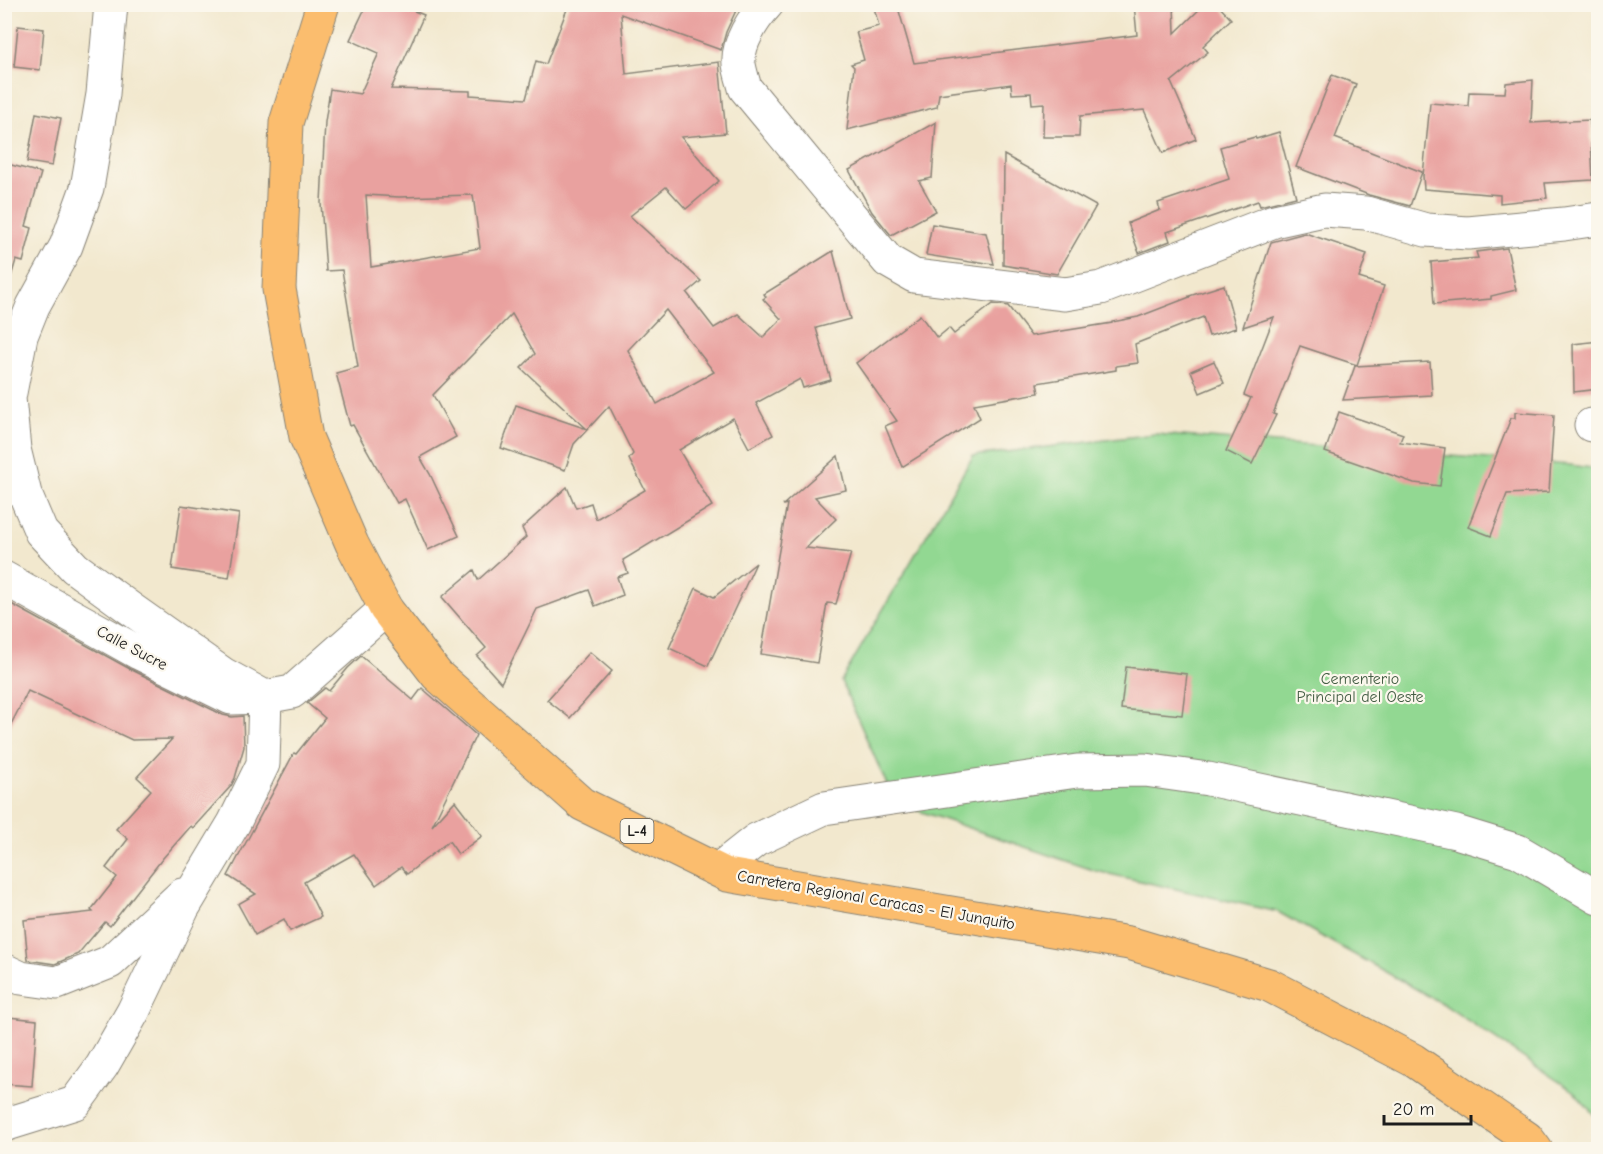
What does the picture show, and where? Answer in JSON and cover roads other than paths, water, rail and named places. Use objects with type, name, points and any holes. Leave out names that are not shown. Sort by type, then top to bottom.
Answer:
[{"type":"main road","name":"Carretera Regional Caracas - El Junquito","points":[[323,4],[286,123],[279,289],[306,437],[352,544],[386,609],[437,675],[582,804],[727,875],[1129,943],[1269,985],[1413,1060],[1527,1138],[1536,1149]]},
{"type":"street","points":[[4,1125],[75,1103],[102,1066],[133,1012],[183,908],[234,823],[263,764],[266,697],[223,674],[75,568],[41,532],[25,494],[14,449],[9,399],[21,336],[33,306],[66,246],[87,188],[104,94],[111,4]]},
{"type":"street","points":[[767,4],[758,14],[743,40],[739,62],[745,88],[888,261],[914,276],[1065,294],[1101,288],[1274,221],[1324,210],[1366,213],[1426,230],[1468,233],[1599,219]]},
{"type":"street","name":"Calle Sucre","points":[[4,578],[139,653],[231,698],[266,697],[292,692],[386,609]]},
{"type":"street","points":[[717,870],[756,840],[824,808],[1077,771],[1145,770],[1209,779],[1456,832],[1518,851],[1599,897]]},
{"type":"street","points":[[4,970],[21,978],[57,983],[110,962],[203,875]]},
{"type":"park label","name":"Cementerio Principal del Oeste","points":[[1360,688]]}]
